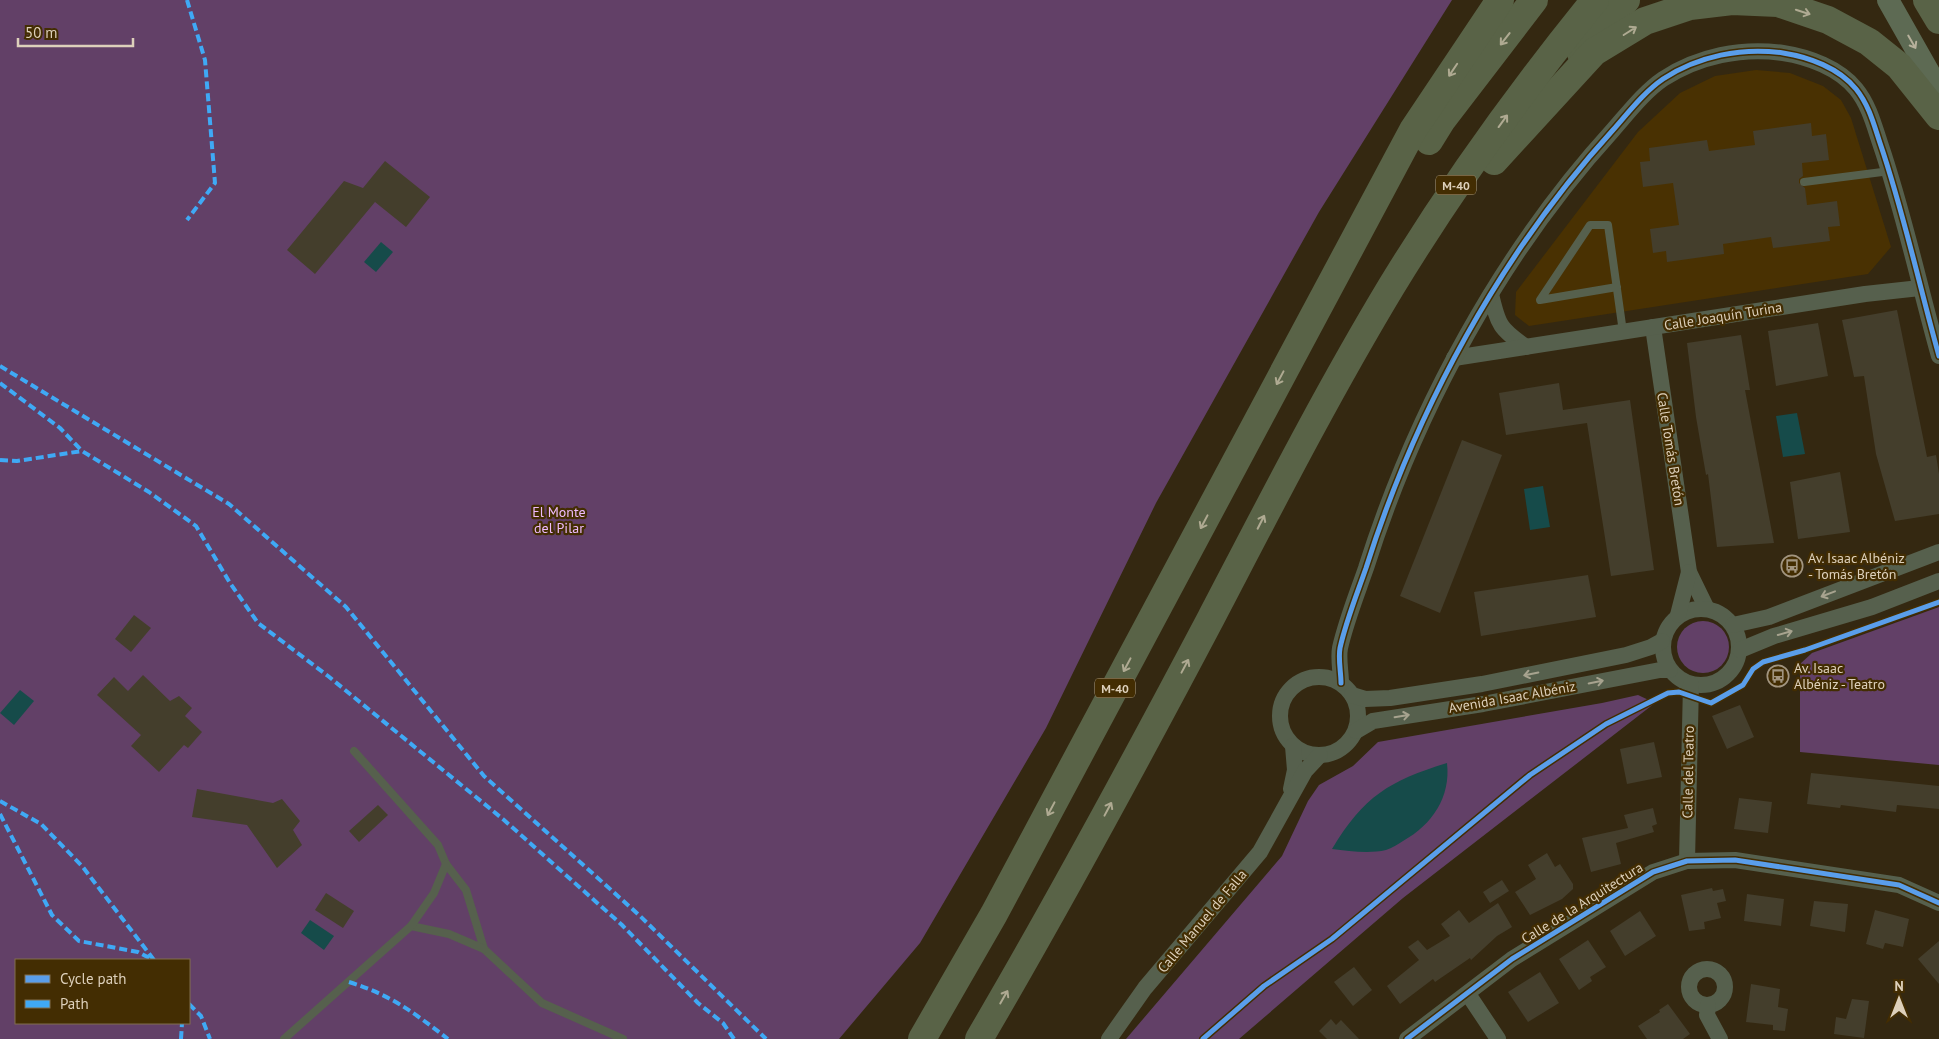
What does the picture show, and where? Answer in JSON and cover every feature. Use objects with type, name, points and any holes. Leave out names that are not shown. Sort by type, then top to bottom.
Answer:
[{"type":"highway","name":"M-40","points":[[922,1039],[994,914],[1303,335],[1442,120],[1534,0]]},
{"type":"highway","name":"M-40","points":[[979,1039],[1043,930],[1336,383],[1391,288],[1458,182],[1550,55],[1595,0]]},
{"type":"highway","points":[[1336,383],[1387,322],[1494,160],[1600,28],[1626,0]]},
{"type":"highway","points":[[1927,0],[1939,20]]},
{"type":"highway","points":[[1303,335],[1413,130],[1499,1]]},
{"type":"highway","points":[[1494,160],[1594,52],[1645,21],[1690,6],[1732,1],[1778,4],[1828,20],[1869,42],[1899,66],[1939,116]]},
{"type":"main road","points":[[1888,0],[1939,90]]},
{"type":"street","points":[[1340,651],[1347,689],[1357,706],[1359,718],[1356,730],[1348,743],[1335,752],[1320,755],[1310,754],[1293,746],[1281,726],[1281,704],[1294,685],[1315,676],[1340,651],[1384,514],[1421,426],[1454,358],[1491,294],[1552,206],[1597,147],[1661,80],[1683,67],[1727,53],[1771,51],[1810,60],[1842,76],[1856,88],[1867,104],[1890,171],[1939,356]]},
{"type":"street","name":"Calle Joaquín Turina","points":[[1454,358],[1920,288]]},
{"type":"street","points":[[1491,294],[1496,317],[1504,332],[1526,347]]},
{"type":"street","name":"Calle Tomás Bretón","points":[[1653,327],[1689,572],[1708,609]]},
{"type":"street","points":[[1733,625],[1769,617],[1939,552]]},
{"type":"street","name":"Calle Tomás Bretón","points":[[1678,615],[1689,572]]},
{"type":"street","points":[[1740,650],[1774,636],[1872,606],[1939,581]]},
{"type":"street","points":[[1692,609],[1708,609],[1722,614],[1733,625],[1738,637],[1740,650],[1736,663],[1722,678],[1704,685],[1690,684],[1679,679],[1670,670],[1663,656],[1662,641],[1668,626],[1678,615],[1692,609]]},
{"type":"street","name":"Avenida Isaac Albéniz","points":[[1347,689],[1365,699],[1390,698],[1482,684],[1626,655],[1651,647],[1662,641]]},
{"type":"street","name":"Avenida Isaac Albéniz","points":[[1356,730],[1373,721],[1483,704],[1670,670]]},
{"type":"street","points":[[1315,676],[1329,678],[1347,689]]},
{"type":"street","name":"Calle del Teatro","points":[[1687,861],[1690,684]]},
{"type":"street","name":"Calle Manuel de Falla","points":[[1289,798],[1295,770],[1293,746]]},
{"type":"street","name":"Calle Manuel de Falla","points":[[1109,1039],[1145,988],[1260,852],[1289,798],[1306,771],[1320,755]]},
{"type":"street","name":"Calle de la Arquitectura","points":[[1407,1039],[1512,959],[1646,876],[1687,861],[1735,860],[1899,885],[1939,903]]},
{"type":"street","points":[[1468,994],[1498,1039]]},
{"type":"street","points":[[1708,1005],[1707,1015],[1720,1039]]},
{"type":"lane","points":[[1804,182],[1890,171]]},
{"type":"lane","points":[[1617,287],[1540,300],[1590,225],[1608,226],[1617,287],[1623,332]]},
{"type":"lane","points":[[354,751],[438,845],[446,864],[466,890],[484,949]]},
{"type":"lane","points":[[284,1039],[411,926],[434,893],[446,864]]},
{"type":"lane","points":[[411,926],[449,934],[484,949],[542,1004],[622,1039]]},
{"type":"shaded area","points":[[1756,70],[1790,73],[1823,86],[1841,100],[1851,118],[1891,247],[1868,274],[1529,326],[1515,315],[1516,292],[1638,132],[1680,93],[1715,76]]},
{"type":"green space","name":"El Monte del Pilar","points":[[0,0],[1452,0],[1319,212],[1156,503],[1046,728],[920,943],[839,1039],[0,1039]]},
{"type":"green space","points":[[1939,607],[1939,765],[1800,752],[1800,664],[1812,653]]},
{"type":"green space","points":[[1698,621],[1708,621],[1722,628],[1729,642],[1729,652],[1722,666],[1708,673],[1698,673],[1688,669],[1681,662],[1677,652],[1677,642],[1681,632],[1688,625]]},
{"type":"green space","points":[[1638,695],[1655,703],[1403,898],[1239,1039],[1126,1039],[1282,856],[1308,801],[1319,785],[1353,766],[1378,742]]},
{"type":"water","points":[[381,242],[393,252],[376,272],[364,262]]},
{"type":"water","points":[[1797,413],[1805,454],[1783,457],[1776,416]]},
{"type":"water","points":[[1543,486],[1550,527],[1530,530],[1524,489]]},
{"type":"water","points":[[20,690],[34,701],[14,725],[0,713]]},
{"type":"water","points":[[1447,763],[1446,787],[1442,798],[1437,809],[1423,827],[1386,850],[1359,852],[1332,849],[1355,816],[1380,793],[1409,777]]},
{"type":"water","points":[[310,920],[334,936],[324,950],[301,933]]},
{"type":"building","points":[[1811,123],[1812,136],[1826,134],[1829,160],[1802,163],[1803,176],[1799,179],[1799,183],[1805,188],[1807,205],[1837,201],[1840,226],[1828,227],[1830,241],[1773,248],[1771,237],[1723,244],[1724,254],[1667,262],[1666,251],[1653,253],[1650,229],[1679,225],[1673,183],[1643,187],[1640,162],[1650,161],[1649,148],[1707,140],[1709,151],[1755,145],[1753,131]]},
{"type":"building","points":[[385,161],[430,197],[406,227],[375,202],[315,274],[287,250],[344,181],[363,188]]},
{"type":"building","points":[[1897,310],[1927,457],[1936,455],[1939,474],[1939,514],[1895,521],[1876,454],[1864,376],[1854,377],[1842,320]]},
{"type":"building","points":[[1818,323],[1828,376],[1776,386],[1768,331]]},
{"type":"building","points":[[1741,335],[1750,390],[1745,390],[1774,543],[1717,547],[1708,474],[1706,475],[1696,417],[1687,343]]},
{"type":"building","points":[[1559,383],[1563,410],[1630,400],[1654,570],[1611,576],[1587,423],[1506,435],[1499,393]]},
{"type":"building","points":[[1462,440],[1502,455],[1440,613],[1400,596]]},
{"type":"building","points":[[1840,472],[1850,532],[1798,539],[1790,482]]},
{"type":"building","points":[[1588,575],[1596,617],[1481,636],[1474,592]]},
{"type":"building","points":[[134,615],[151,628],[131,652],[115,639]]},
{"type":"building","points":[[143,675],[170,701],[179,696],[192,708],[185,716],[202,732],[188,748],[184,745],[159,772],[131,746],[141,735],[97,695],[114,677],[128,691]]},
{"type":"building","points":[[1740,705],[1754,737],[1727,749],[1712,716]]},
{"type":"building","points":[[1654,742],[1662,777],[1627,784],[1620,749]]},
{"type":"building","points":[[1811,773],[1939,786],[1939,809],[1897,805],[1896,812],[1841,805],[1840,808],[1807,804]]},
{"type":"building","points":[[197,789],[273,803],[282,799],[300,821],[293,830],[302,845],[277,868],[247,825],[192,817]]},
{"type":"building","points":[[1739,798],[1772,802],[1768,833],[1734,829]]},
{"type":"building","points":[[378,805],[388,815],[359,842],[349,831]]},
{"type":"building","points":[[1653,808],[1657,824],[1652,826],[1654,832],[1616,843],[1621,864],[1591,872],[1582,838],[1628,828],[1624,815]]},
{"type":"building","points":[[1547,853],[1555,867],[1560,864],[1573,884],[1573,889],[1562,899],[1530,915],[1515,892],[1536,879],[1528,865]]},
{"type":"building","points":[[1502,880],[1509,891],[1490,903],[1483,892]]},
{"type":"building","points":[[1712,888],[1713,891],[1723,889],[1726,901],[1717,903],[1721,918],[1704,922],[1705,929],[1689,931],[1681,895]]},
{"type":"building","points":[[326,893],[354,911],[343,928],[315,910]]},
{"type":"building","points":[[1747,894],[1784,899],[1781,926],[1744,921]]},
{"type":"building","points":[[1814,901],[1848,904],[1845,932],[1810,926]]},
{"type":"building","points":[[1498,903],[1512,927],[1497,936],[1471,960],[1470,958],[1435,982],[1433,979],[1400,1004],[1387,986],[1419,960],[1408,947],[1418,940],[1427,950],[1450,936],[1441,924],[1459,910],[1469,923]]},
{"type":"building","points":[[1875,910],[1909,919],[1903,947],[1885,943],[1883,949],[1866,944]]},
{"type":"building","points":[[1640,911],[1656,936],[1625,956],[1610,931]]},
{"type":"building","points":[[1588,940],[1606,967],[1590,977],[1592,981],[1579,990],[1559,959]]},
{"type":"building","points":[[1939,941],[1939,984],[1918,959]]},
{"type":"building","points":[[1354,967],[1372,990],[1353,1006],[1334,982]]},
{"type":"building","points":[[1540,972],[1559,1003],[1528,1022],[1508,992]]},
{"type":"building","points":[[1751,984],[1780,989],[1778,1007],[1788,1009],[1785,1031],[1773,1030],[1773,1025],[1746,1022]]},
{"type":"building","points":[[1852,999],[1869,1001],[1864,1038],[1834,1034],[1836,1017],[1846,1019]]},
{"type":"building","points":[[1668,1004],[1690,1034],[1683,1039],[1647,1039],[1638,1026],[1660,1012],[1659,1010]]},
{"type":"building","points":[[1331,1019],[1336,1025],[1341,1020],[1359,1039],[1327,1039],[1319,1031]]},
{"type":"marked path","points":[[187,0],[205,60],[215,183],[187,220]]},
{"type":"marked path","points":[[0,366],[229,504],[346,607],[484,776],[639,915],[766,1039]]},
{"type":"marked path","points":[[0,383],[60,428],[82,451],[149,492],[196,526],[230,583],[258,623],[328,676],[504,820],[622,925],[698,1003],[723,1023],[734,1039]]},
{"type":"marked path","points":[[0,460],[17,461],[82,451]]},
{"type":"marked path","points":[[0,801],[41,824],[82,866],[153,959]]},
{"type":"marked path","points":[[0,814],[52,915],[79,941],[138,952],[151,959]]},
{"type":"marked path","points":[[349,982],[401,1005],[448,1039]]},
{"type":"marked path","points":[[190,1005],[201,1016],[210,1039]]},
{"type":"marked path","points":[[181,1039],[182,1024]]},
{"type":"cycle path","points":[[1341,683],[1339,657],[1342,638],[1386,509],[1410,450],[1466,336],[1534,228],[1572,178],[1643,96],[1656,84],[1677,71],[1691,64],[1721,55],[1768,51],[1803,57],[1823,65],[1841,75],[1856,89],[1871,115],[1889,169],[1939,356]]},
{"type":"cycle path","points":[[1203,1039],[1264,986],[1332,939],[1530,775],[1606,724],[1668,693],[1679,692],[1711,703],[1743,685],[1753,669],[1763,662],[1805,650],[1939,602]]},
{"type":"cycle path","points":[[1407,1039],[1512,959],[1653,872],[1687,861],[1735,860],[1899,885],[1939,903]]},
{"type":"place","name":"Av. Isaac Albéniz - Tomás Bretón","points":[[1792,566]]},
{"type":"place","name":"Av. Isaac Albéniz - Teatro","points":[[1778,676]]}]
